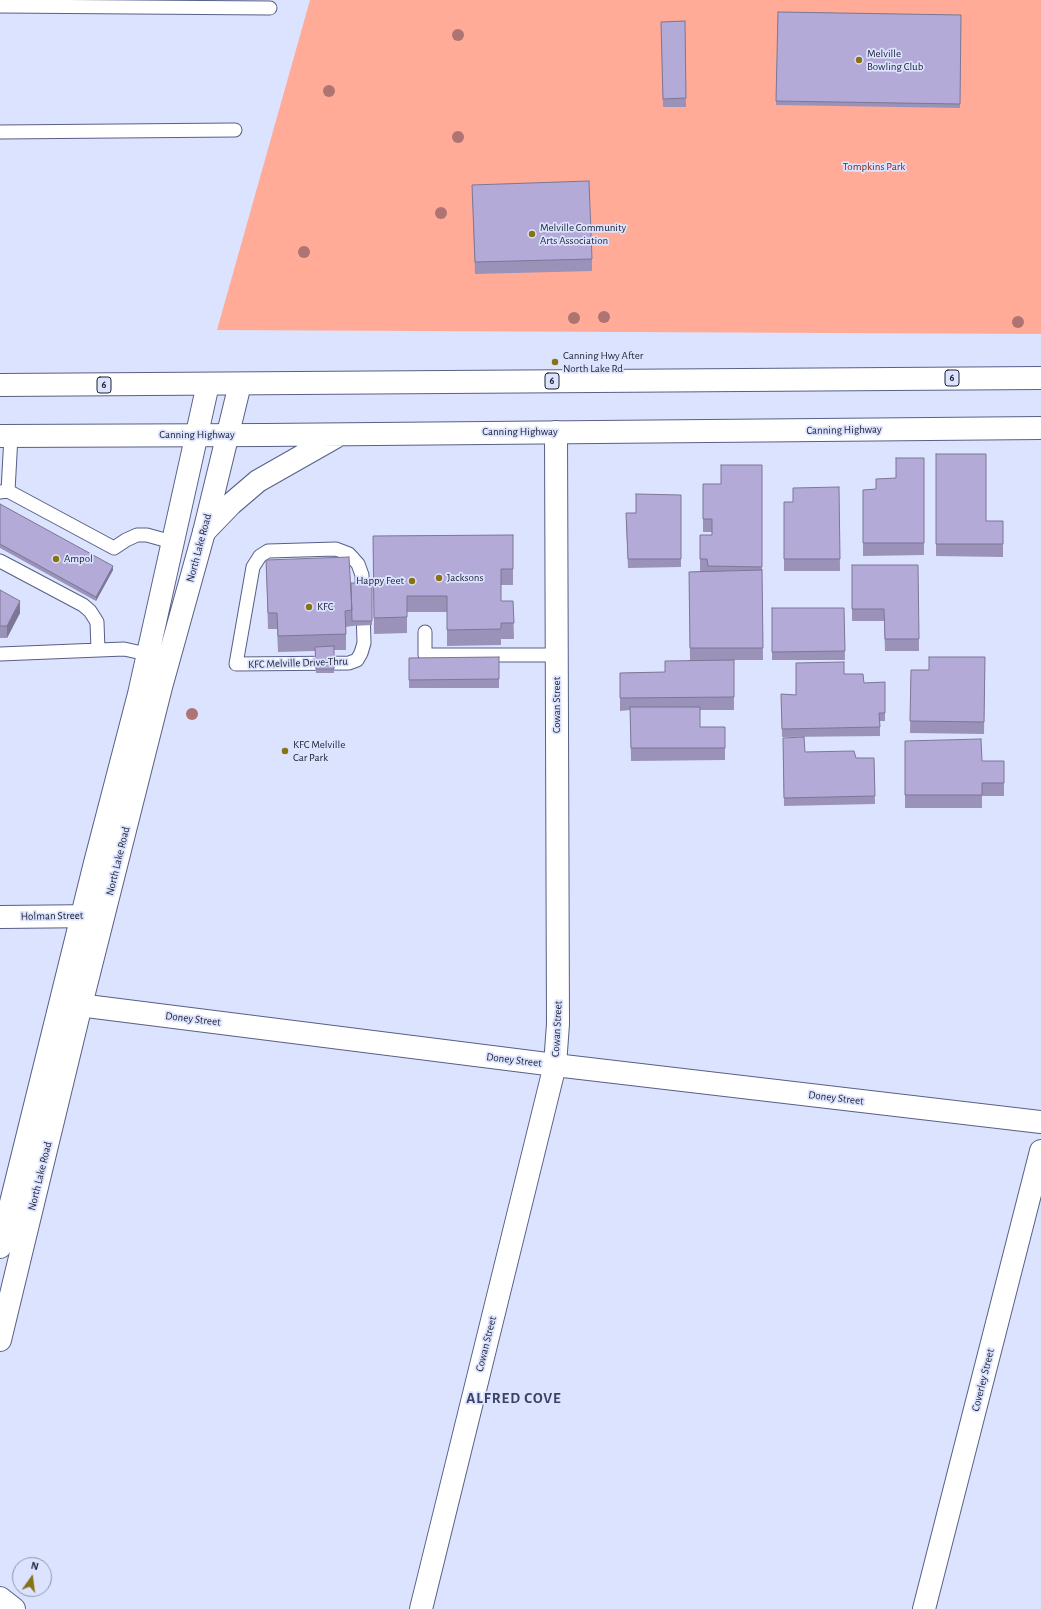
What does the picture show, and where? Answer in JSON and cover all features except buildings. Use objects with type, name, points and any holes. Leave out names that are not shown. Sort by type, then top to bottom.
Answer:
[{"type":"main road","name":"6","points":[[0,385],[1041,378]]},
{"type":"main road","name":"North Lake Road","points":[[0,1340],[70,1004],[82,916],[118,776],[147,654],[208,384]]},
{"type":"main road","name":"North Lake Road","points":[[0,1247],[70,1004],[105,916],[161,687],[204,532],[240,384]]},
{"type":"main road","name":"Canning Highway","points":[[5,436],[1041,428]]},
{"type":"main road","name":"Cowan Street","points":[[421,1609],[555,1065],[558,1024],[556,432]]},
{"type":"main road","points":[[204,532],[231,504],[258,481],[342,434]]},
{"type":"main road","name":"Holman Street","points":[[0,917],[105,916]]},
{"type":"main road","name":"Doney Street","points":[[70,1004],[555,1065],[1041,1122]]},
{"type":"main road","name":"Coverley Street","points":[[924,1609],[1041,1151]]},
{"type":"main road","points":[[0,1598],[14,1609]]},
{"type":"lane","points":[[0,6],[32,3],[270,8]]},
{"type":"lane","points":[[0,132],[235,130]]},
{"type":"lane","points":[[5,436],[4,491],[114,548],[137,535],[146,535],[172,542]]},
{"type":"lane","name":"KFC Melville Drive-Thru","points":[[336,549],[349,554],[358,564],[362,575],[364,643],[361,654],[357,660],[349,663],[236,664],[253,567],[260,556],[268,551],[336,549]]},
{"type":"lane","points":[[0,561],[83,605],[90,611],[97,622],[98,650]]},
{"type":"lane","points":[[425,632],[426,655],[557,655]]},
{"type":"lane","points":[[0,654],[124,649],[147,654]]},
{"type":"green space","name":"Tompkins Park","points":[[310,0],[1041,0],[1041,334],[217,330]]},
{"type":"place","name":"Melville Bowling Club","points":[[859,60]]},
{"type":"place","name":"Melville Community Arts Association","points":[[532,234]]},
{"type":"place","name":"Canning Hwy After North Lake Rd","points":[[555,362]]},
{"type":"place","name":"Ampol","points":[[56,559]]},
{"type":"place","name":"Jacksons","points":[[439,578]]},
{"type":"place","name":"Happy Feet","points":[[412,581]]},
{"type":"place","name":"KFC","points":[[309,607]]},
{"type":"place","name":"KFC Melville Car Park","points":[[285,751]]},
{"type":"district","name":"ALFRED COVE","points":[[514,1398]]}]
